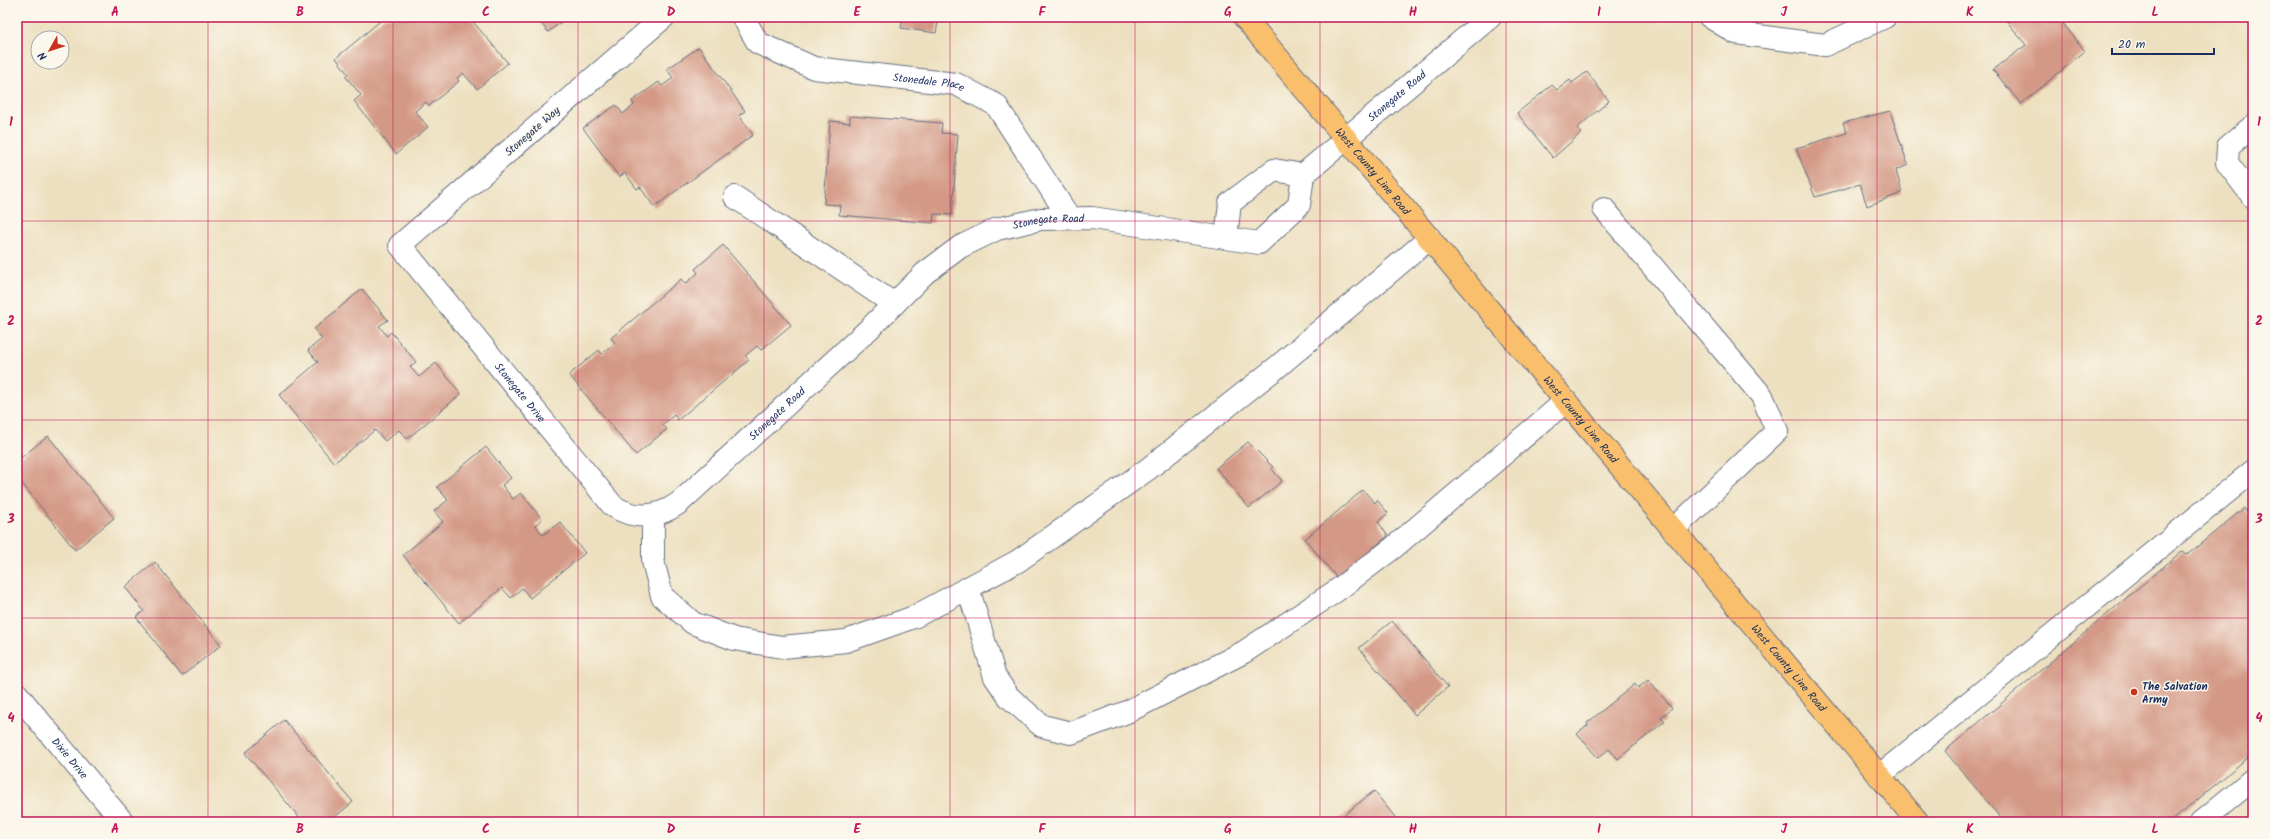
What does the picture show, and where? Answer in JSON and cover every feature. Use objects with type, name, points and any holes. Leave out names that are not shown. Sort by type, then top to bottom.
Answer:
[{"type":"main road","name":"West County Line Road","points":[[1244,17],[1918,822]]},
{"type":"street","name":"Stonegate Way","points":[[400,245],[664,17]]},
{"type":"street","name":"Stonedale Place","points":[[743,17],[758,43],[814,68],[956,84],[996,105],[1069,217]]},
{"type":"street","name":"Stonegate Road","points":[[653,515],[664,512],[679,503],[869,329],[936,263],[975,239],[997,229],[1041,219],[1069,217],[1092,218],[1260,243],[1299,205],[1304,175],[1490,17]]},
{"type":"street","points":[[1710,17],[1736,33],[1825,45],[1885,17]]},
{"type":"street","points":[[2253,126],[2228,146],[2226,164],[2253,197]]},
{"type":"street","points":[[1226,237],[1230,204],[1274,170],[1304,175]]},
{"type":"street","points":[[735,197],[894,304]]},
{"type":"street","points":[[1604,208],[1762,396],[1777,431],[1673,530]]},
{"type":"street","points":[[653,515],[653,561],[662,596],[693,623],[734,640],[782,647],[846,641],[914,617],[1018,561],[1148,469],[1276,368],[1430,238]]},
{"type":"street","name":"Stonegate Drive","points":[[400,245],[613,506],[637,516],[653,515]]},
{"type":"street","points":[[968,588],[995,677],[1006,692],[1042,726],[1071,733],[1128,712],[1244,652],[1336,591],[1393,548],[1566,401]]},
{"type":"street","points":[[1879,776],[2253,471]]},
{"type":"street","name":"Dixie Drive","points":[[17,694],[123,822]]},
{"type":"street","points":[[2200,822],[2253,779]]},
{"type":"building","points":[[385,17],[469,17],[508,63],[477,89],[463,73],[457,78],[459,81],[429,106],[426,102],[415,111],[428,127],[396,154],[354,101],[361,95],[345,76],[348,74],[336,58]]},
{"type":"building","points":[[536,17],[568,17],[548,32]]},
{"type":"building","points":[[903,17],[939,17],[936,33],[901,28]]},
{"type":"building","points":[[2008,17],[2058,17],[2085,51],[2021,104],[1993,70],[2026,45],[2005,19]]},
{"type":"building","points":[[699,47],[745,111],[739,115],[753,135],[654,207],[640,187],[637,189],[625,173],[619,177],[583,128],[616,105],[623,114],[634,105],[632,101],[659,82],[662,86],[673,78],[667,69]]},
{"type":"building","points":[[1587,72],[1609,101],[1577,128],[1581,133],[1553,158],[1517,113],[1552,85],[1557,90],[1570,80],[1572,83]]},
{"type":"building","points":[[1890,111],[1908,165],[1896,170],[1902,193],[1867,206],[1860,184],[1815,197],[1796,148],[1847,133],[1843,123]]},
{"type":"building","points":[[850,116],[942,123],[941,133],[958,134],[952,215],[934,214],[933,223],[839,215],[840,205],[824,204],[830,121],[850,123]]},
{"type":"building","points":[[723,245],[791,325],[761,350],[757,346],[745,356],[749,360],[678,420],[674,415],[662,425],[667,429],[636,455],[569,375],[599,350],[602,354],[615,343],[611,338],[681,279],[685,284],[698,273],[695,269]]},
{"type":"building","points":[[362,289],[388,320],[379,326],[387,336],[391,332],[416,362],[410,367],[419,377],[436,363],[461,394],[407,439],[399,430],[385,441],[375,430],[334,463],[279,395],[318,362],[308,350],[322,339],[314,329]]},
{"type":"building","points":[[48,436],[114,518],[75,550],[17,477],[17,461]]},
{"type":"building","points":[[1248,442],[1273,467],[1271,468],[1282,481],[1249,508],[1216,468]]},
{"type":"building","points":[[486,447],[511,478],[502,485],[513,499],[521,493],[542,519],[535,525],[543,535],[560,522],[585,553],[530,598],[522,588],[511,598],[502,588],[459,623],[403,555],[443,522],[434,511],[448,500],[437,487]]},
{"type":"building","points":[[1363,490],[1375,503],[1377,500],[1388,513],[1378,522],[1388,536],[1337,578],[1305,539]]},
{"type":"building","name":"The Salvation Army","points":[[2244,508],[2253,519],[2253,753],[2171,822],[2004,822],[1945,751],[2182,551],[2187,555]]},
{"type":"building","points":[[155,562],[221,645],[182,676],[136,617],[144,611],[125,587]]},
{"type":"building","points":[[1392,621],[1448,687],[1415,715],[1359,648]]},
{"type":"building","points":[[1648,680],[1672,708],[1661,717],[1665,721],[1618,759],[1609,749],[1598,758],[1577,734],[1588,725],[1587,723],[1635,684],[1638,688]]},
{"type":"building","points":[[284,720],[353,802],[329,822],[303,822],[245,753]]},
{"type":"building","points":[[1374,791],[1399,822],[1335,822]]},
{"type":"place","name":"The Salvation Army","points":[[2134,692]]}]
